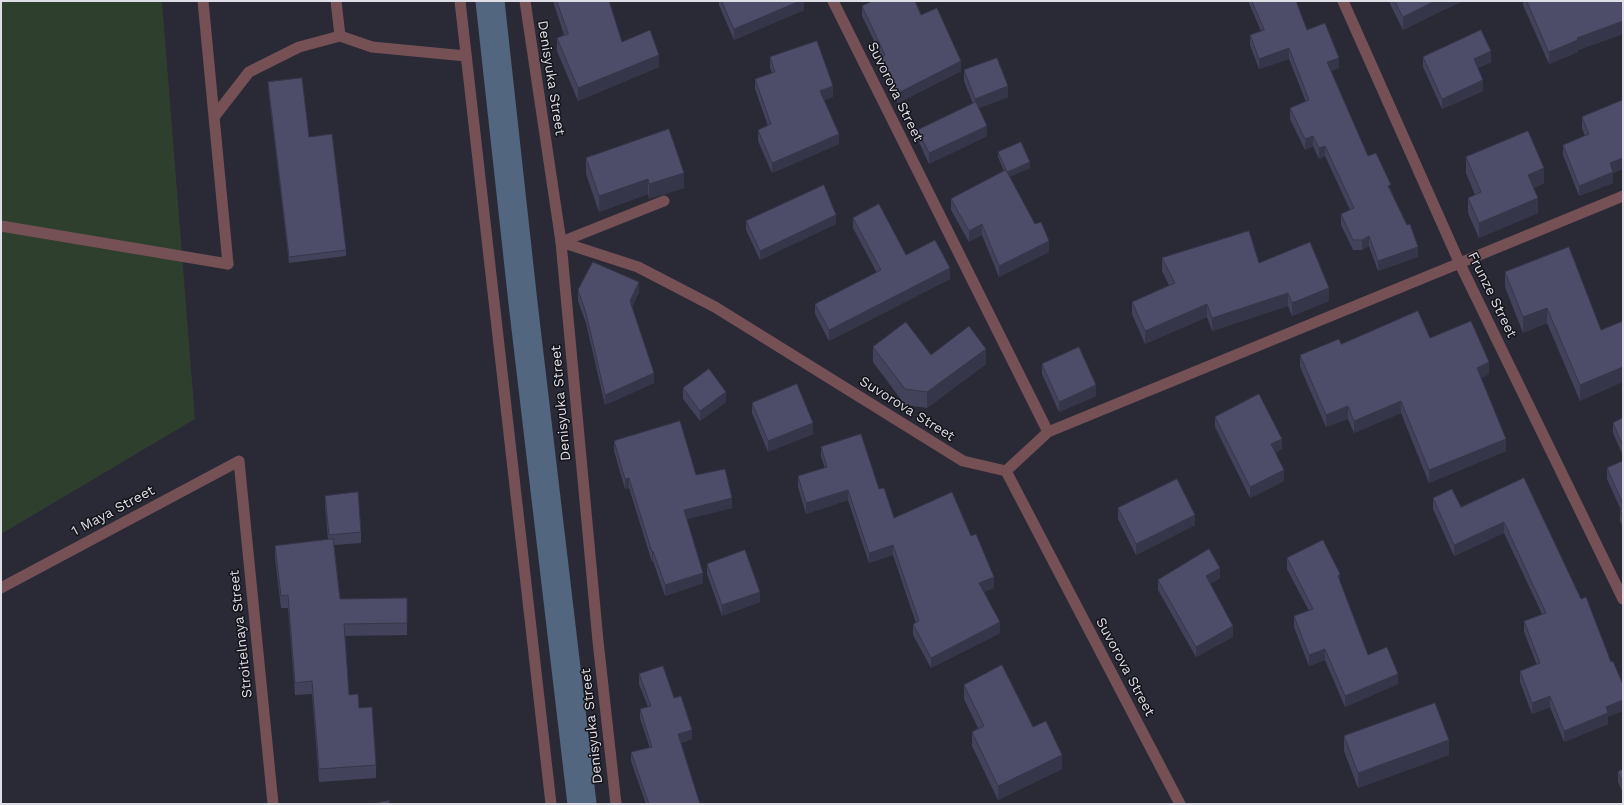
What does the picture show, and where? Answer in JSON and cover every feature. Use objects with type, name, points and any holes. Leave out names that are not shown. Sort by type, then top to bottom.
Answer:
[{"type":"street","points":[[1,226],[228,264],[203,1]]},
{"type":"street","points":[[336,1],[340,36]]},
{"type":"street","points":[[460,1],[551,804]]},
{"type":"street","name":"Denisyuka Street","points":[[525,1],[561,242],[598,641],[616,804]]},
{"type":"street","name":"Suvorova Street","points":[[833,1],[1048,432]]},
{"type":"street","name":"Frunze Street","points":[[1343,1],[1460,264],[1623,599]]},
{"type":"street","points":[[214,117],[250,72],[299,47],[340,36],[372,47],[466,56]]},
{"type":"street","points":[[1006,471],[1048,432],[1623,196]]},
{"type":"street","points":[[561,242],[664,201]]},
{"type":"street","name":"Suvorova Street","points":[[561,242],[645,271],[715,307],[963,462],[1006,471],[1180,804]]},
{"type":"street","name":"1 Maya Street","points":[[1,588],[239,461]]},
{"type":"street","name":"Stroitelnaya Street","points":[[239,461],[273,804]]},
{"type":"green space","points":[[1,1],[162,1],[195,419],[1,534]]},
{"type":"building","points":[[557,1],[609,1],[622,42],[650,30],[659,55],[578,88],[557,38],[568,34]]},
{"type":"building","points":[[722,1],[800,1],[734,29]]},
{"type":"building","points":[[873,1],[915,1],[921,15],[937,8],[961,61],[898,93],[881,58],[885,55],[862,6]]},
{"type":"building","points":[[1252,1],[1296,1],[1307,30],[1325,23],[1339,58],[1327,62],[1368,156],[1376,153],[1391,185],[1388,186],[1407,225],[1410,224],[1418,247],[1378,261],[1369,236],[1362,240],[1353,240],[1341,214],[1354,208],[1325,146],[1319,148],[1313,136],[1305,139],[1290,108],[1309,100],[1289,48],[1259,59],[1250,35],[1264,30]]},
{"type":"building","points":[[1395,1],[1435,1],[1403,17]]},
{"type":"building","points":[[1527,1],[1623,1],[1623,21],[1577,38],[1578,40],[1549,52]]},
{"type":"building","points":[[1481,30],[1491,51],[1474,59],[1483,80],[1442,99],[1423,57]]},
{"type":"building","points":[[817,41],[833,86],[820,91],[839,134],[772,163],[758,130],[771,124],[755,79],[775,72],[770,57]]},
{"type":"building","points":[[997,58],[1008,86],[975,99],[964,70]]},
{"type":"building","points":[[302,78],[309,137],[332,134],[346,250],[289,257],[268,82]]},
{"type":"building","points":[[1623,100],[1623,158],[1610,163],[1613,172],[1579,186],[1563,145],[1589,134],[1582,117]]},
{"type":"building","points":[[976,102],[987,126],[929,153],[918,130]]},
{"type":"building","points":[[669,129],[684,173],[649,184],[648,179],[599,196],[586,158]]},
{"type":"building","points":[[1528,131],[1544,168],[1528,175],[1538,198],[1479,223],[1468,198],[1481,192],[1466,157]]},
{"type":"building","points":[[1021,142],[1030,162],[1007,172],[998,152]]},
{"type":"building","points":[[1006,170],[1035,224],[1041,222],[1049,241],[999,266],[982,224],[969,231],[951,199]]},
{"type":"building","points":[[824,185],[836,215],[760,251],[746,221]]},
{"type":"building","points":[[879,204],[906,255],[935,240],[950,268],[829,330],[815,304],[881,270],[853,218]]},
{"type":"building","points":[[1249,231],[1259,263],[1310,242],[1329,288],[1292,303],[1288,293],[1212,318],[1207,304],[1145,331],[1132,302],[1175,283],[1162,258]]},
{"type":"building","points":[[1569,247],[1601,330],[1623,321],[1623,367],[1580,385],[1547,308],[1523,317],[1505,272]]},
{"type":"building","points":[[593,262],[639,282],[630,301],[654,373],[605,395],[586,313],[578,290]]},
{"type":"building","points":[[1418,311],[1430,338],[1471,321],[1489,362],[1477,368],[1506,439],[1429,470],[1401,401],[1354,421],[1348,406],[1326,415],[1300,355],[1339,339],[1341,344]]},
{"type":"building","points":[[906,322],[931,355],[969,326],[986,349],[927,392],[905,389],[873,347]]},
{"type":"building","points":[[1079,347],[1096,385],[1059,402],[1042,364]]},
{"type":"building","points":[[709,369],[726,392],[700,411],[683,388]]},
{"type":"building","points":[[797,384],[813,423],[768,441],[752,403]]},
{"type":"building","points":[[1259,394],[1282,439],[1271,444],[1284,470],[1250,487],[1215,417]]},
{"type":"building","points":[[1623,418],[1623,446],[1613,423]]},
{"type":"building","points":[[680,421],[696,475],[725,469],[732,498],[684,510],[703,573],[665,585],[653,551],[652,552],[629,478],[625,479],[614,441]]},
{"type":"building","points":[[861,434],[879,489],[884,488],[894,518],[952,492],[971,536],[976,534],[994,577],[979,583],[1000,622],[931,658],[913,624],[919,621],[893,545],[869,553],[848,490],[806,503],[798,476],[827,467],[821,447]]},
{"type":"building","points":[[1623,461],[1623,504],[1607,468]]},
{"type":"building","points":[[1524,478],[1581,599],[1586,597],[1611,662],[1613,661],[1623,685],[1623,700],[1606,707],[1608,713],[1564,731],[1550,696],[1532,703],[1520,671],[1540,663],[1524,621],[1546,613],[1504,522],[1454,545],[1433,498],[1452,489],[1461,507]]},
{"type":"building","points":[[1177,479],[1195,515],[1136,544],[1118,508]]},
{"type":"building","points":[[358,492],[361,532],[329,535],[325,496]]},
{"type":"building","points":[[1623,509],[1623,517],[1620,510]]},
{"type":"building","points":[[333,539],[340,599],[407,598],[407,623],[344,624],[349,695],[358,694],[359,708],[372,707],[376,765],[319,769],[312,681],[295,683],[288,595],[281,596],[275,546]]},
{"type":"building","points":[[1323,540],[1340,574],[1338,576],[1368,655],[1387,647],[1398,674],[1345,696],[1325,649],[1309,655],[1294,616],[1313,609],[1287,558]]},
{"type":"building","points":[[1209,549],[1220,568],[1206,576],[1233,626],[1196,647],[1158,580]]},
{"type":"building","points":[[745,550],[760,592],[722,605],[707,564]]},
{"type":"building","points":[[1002,665],[1033,727],[1046,721],[1062,755],[998,786],[972,732],[984,726],[964,685]]},
{"type":"building","points":[[663,666],[674,698],[681,696],[692,730],[678,734],[700,804],[649,804],[631,752],[652,747],[640,709],[651,706],[639,674]]},
{"type":"building","points":[[1435,703],[1449,740],[1358,773],[1344,736]]},
{"type":"building","points":[[1623,769],[1623,783],[1618,772]]},
{"type":"building","points":[[389,801],[389,804],[370,804]]},
{"type":"waterway","points":[[490,1],[523,303],[582,804]]}]
